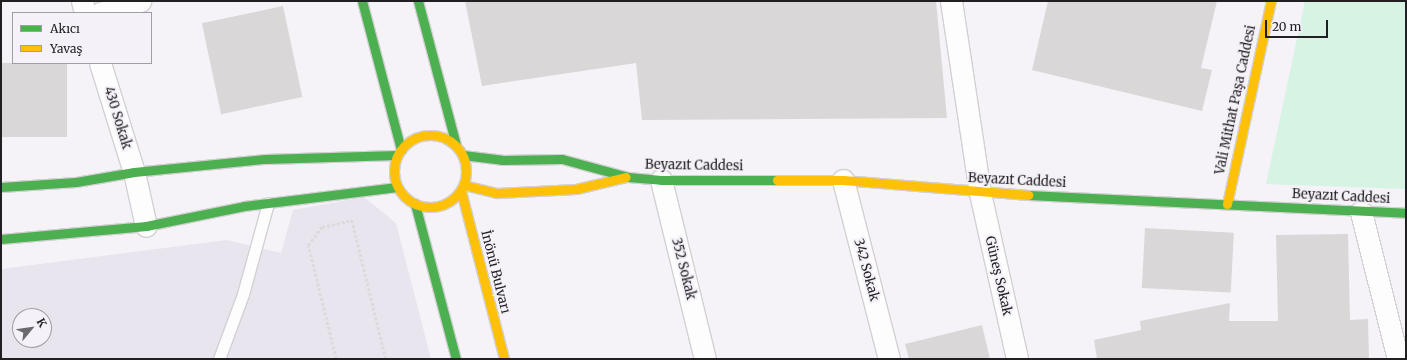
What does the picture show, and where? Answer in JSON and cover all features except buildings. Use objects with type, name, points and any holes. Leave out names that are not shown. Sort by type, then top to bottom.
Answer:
[{"type":"street","points":[[82,1],[85,12]]},
{"type":"street","points":[[103,12],[140,1]]},
{"type":"street","points":[[362,1],[399,152],[394,176],[397,187],[404,197],[415,204],[425,207],[445,204],[462,188],[466,165],[463,155],[456,145],[418,1]]},
{"type":"street","name":"Güneş Sokak","points":[[951,1],[980,193],[1017,359]]},
{"type":"street","name":"Vali Mithat Paşa Caddesi","points":[[1227,204],[1271,1]]},
{"type":"street","name":"430 Sokak","points":[[100,64],[134,172],[146,226]]},
{"type":"street","points":[[1,187],[76,182],[134,172],[265,159],[399,152],[408,142],[427,135],[438,135],[456,145]]},
{"type":"street","name":"Beyazıt Caddesi","points":[[463,155],[502,160],[562,159],[628,177],[661,180],[843,180],[980,193],[1406,213]]},
{"type":"street","name":"Beyazıt Caddesi","points":[[462,188],[497,192],[576,190],[628,177]]},
{"type":"street","name":"352 Sokak","points":[[661,180],[705,359]]},
{"type":"street","name":"342 Sokak","points":[[843,180],[890,359]]},
{"type":"street","points":[[1,239],[146,226],[268,203],[397,187]]},
{"type":"street","name":"İnönü Bulvarı","points":[[462,188],[504,359]]},
{"type":"street","points":[[415,204],[456,359]]},
{"type":"street","points":[[1361,212],[1398,359]]},
{"type":"lane","points":[[219,359],[243,294],[268,203]]},
{"type":"path","points":[[336,359],[308,245],[322,227],[352,220],[386,359]]},
{"type":"shaded area","points":[[364,197],[396,223],[431,359],[1,359],[1,269],[227,240],[281,253],[293,210]]},
{"type":"green space","points":[[1305,1],[1406,1],[1406,189],[1266,184]]},
{"type":"traffic: fast","points":[[362,1],[401,150]]},
{"type":"traffic: fast","points":[[418,1],[456,145]]},
{"type":"traffic: fast","points":[[1,187],[76,182],[134,172],[265,159],[397,155]]},
{"type":"traffic: fast","points":[[463,155],[502,160],[562,159],[628,177],[661,180],[777,180]]},
{"type":"traffic: fast","points":[[1,239],[146,226],[244,206],[397,187]]},
{"type":"traffic: fast","points":[[1028,195],[1406,213]]},
{"type":"traffic: fast","points":[[415,204],[456,359]]},
{"type":"traffic: slow","points":[[1227,204],[1271,1]]},
{"type":"traffic: slow","points":[[423,135],[437,135],[444,137],[456,145],[464,157],[466,171],[464,185],[456,197],[444,205],[437,207],[423,207],[416,205],[404,197],[396,185],[394,178],[394,164],[396,157],[404,145],[416,137],[423,135]]},
{"type":"traffic: slow","points":[[464,185],[497,193],[576,189],[626,177]]},
{"type":"traffic: slow","points":[[777,180],[843,180],[1028,195]]},
{"type":"traffic: slow","points":[[461,191],[504,359]]}]
